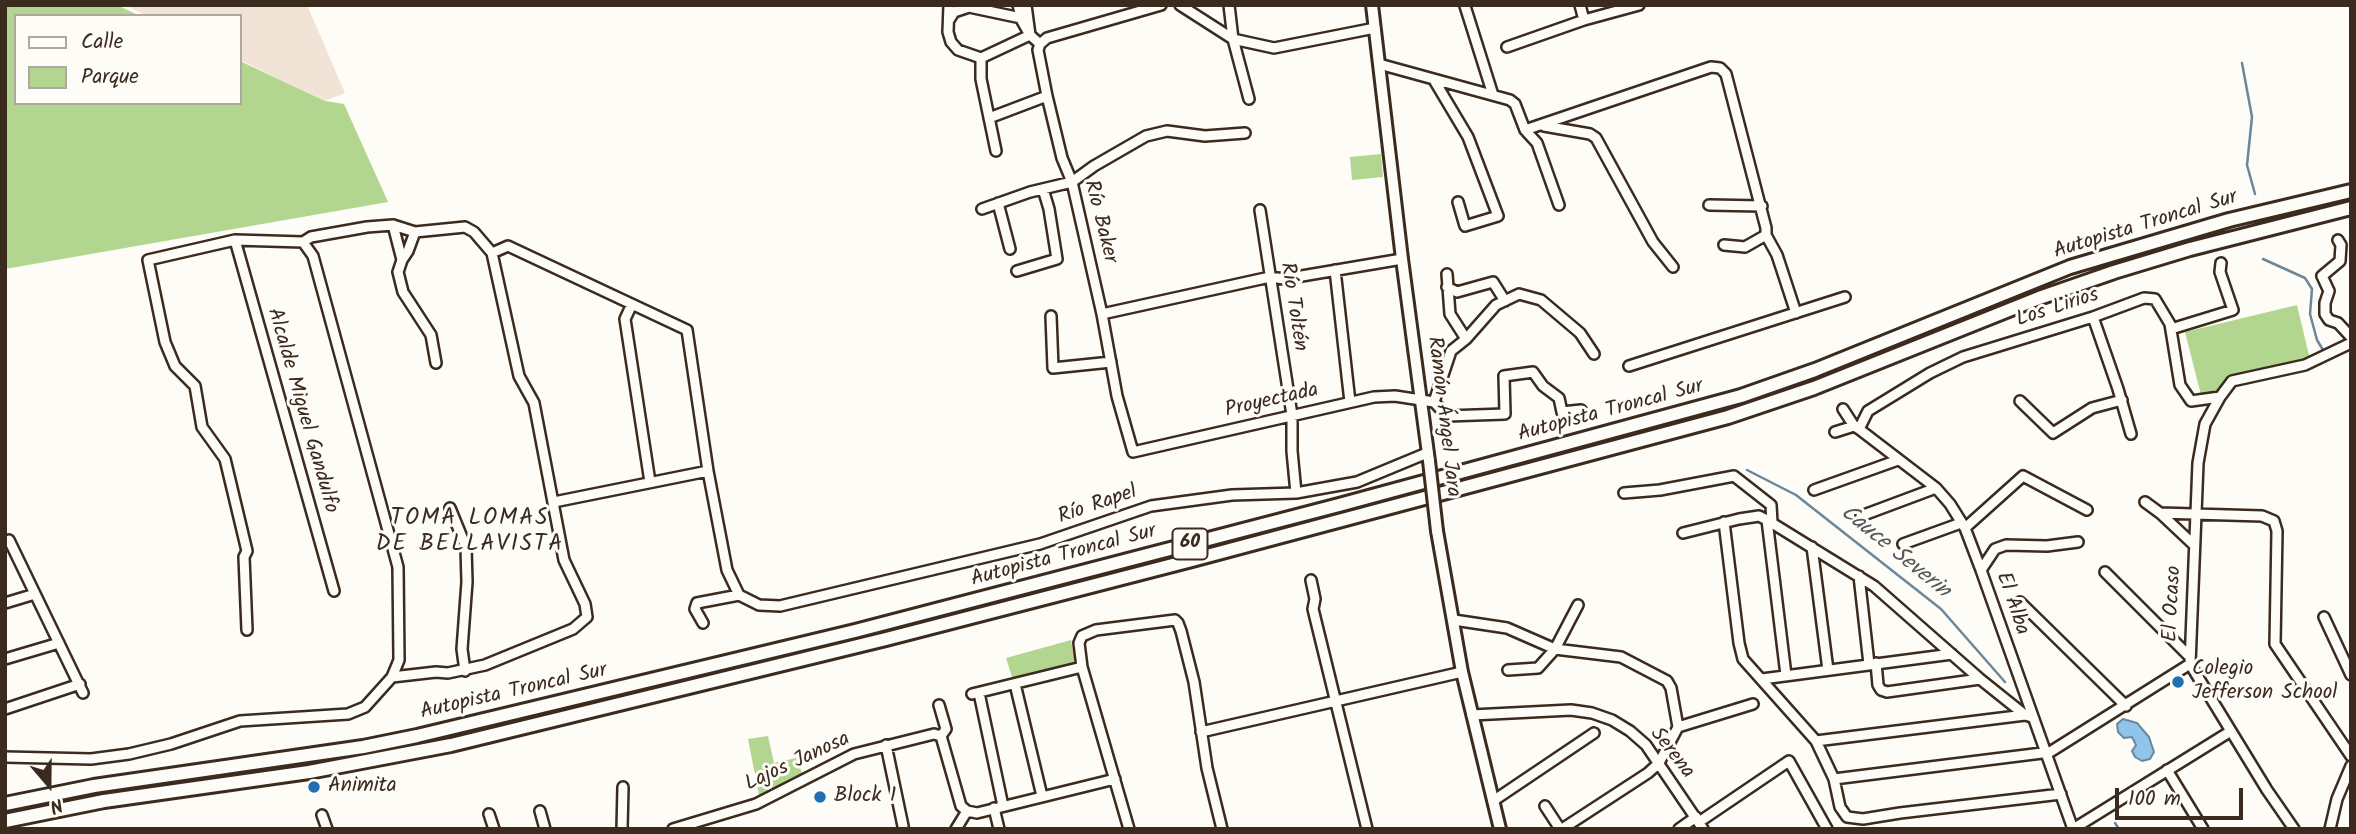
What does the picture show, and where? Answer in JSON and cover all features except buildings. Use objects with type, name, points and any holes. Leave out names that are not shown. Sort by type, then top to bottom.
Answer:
[{"type":"highway","name":"Autopista Troncal Sur","points":[[5,804],[107,784],[363,747],[417,736],[855,631],[1339,505],[1741,396],[1803,374],[2070,267],[2229,220],[2351,191]]},
{"type":"highway","name":"Autopista Troncal Sur","points":[[5,821],[104,801],[309,772],[451,745],[1246,546],[1739,414],[1814,388],[2039,298],[2113,272],[2190,249],[2351,208]]},
{"type":"main road","name":"Ramón Ángel Jara","points":[[1372,5],[1437,531],[1462,672],[1500,829]]},
{"type":"street","points":[[949,5],[948,32],[951,42],[958,50],[981,58],[1030,35]]},
{"type":"street","points":[[1018,5],[1030,35],[1040,44],[1048,38],[1161,5]]},
{"type":"street","points":[[1026,5],[1030,35]]},
{"type":"street","points":[[1180,5],[1233,39],[1274,48],[1375,29]]},
{"type":"street","points":[[1229,5],[1233,39],[1249,99]]},
{"type":"street","points":[[1580,5],[1584,20]]},
{"type":"street","points":[[1507,47],[1584,20],[1639,5]]},
{"type":"street","points":[[1465,6],[1493,95]]},
{"type":"street","points":[[948,21],[954,12],[969,7],[1021,18]]},
{"type":"street","name":"Río Baker","points":[[1040,44],[1038,51],[1046,96],[1062,158],[1072,182],[1102,314],[1117,396],[1133,452]]},
{"type":"street","points":[[981,58],[981,79],[996,151]]},
{"type":"street","points":[[1379,64],[1510,100],[1515,104],[1525,130],[1537,144],[1559,205]]},
{"type":"street","points":[[1525,130],[1711,67],[1720,68],[1726,74],[1762,206],[1766,235],[1777,255],[1796,313]]},
{"type":"street","points":[[1434,80],[1468,137],[1498,216],[1465,226],[1458,202]]},
{"type":"street","points":[[989,118],[1046,96]]},
{"type":"street","points":[[1543,125],[1590,134],[1596,138],[1653,242],[1673,267]]},
{"type":"street","points":[[982,209],[1072,182],[1146,136],[1167,131],[1205,136],[1245,134]]},
{"type":"street","points":[[1017,271],[1057,259],[1043,189]]},
{"type":"street","points":[[998,203],[1010,249]]},
{"type":"street","points":[[1709,205],[1762,206]]},
{"type":"street","name":"Río Toltén","points":[[1260,210],[1292,415],[1296,494]]},
{"type":"street","points":[[393,225],[402,260]]},
{"type":"street","points":[[247,630],[244,557],[247,551],[225,459],[202,427],[195,386],[175,366],[165,342],[148,260],[235,240],[303,242],[311,237],[393,225],[415,232],[465,227],[474,232],[492,253],[519,376],[534,402],[564,560],[585,604],[587,617],[573,629],[465,671],[392,677]]},
{"type":"street","points":[[415,232],[398,272],[403,292],[431,335],[436,363]]},
{"type":"street","points":[[1724,245],[1745,247],[1766,235]]},
{"type":"street","name":"Alcalde Miguel Gandulfo","points":[[235,240],[334,591]]},
{"type":"street","points":[[2338,240],[2341,245],[2340,261],[2322,276],[2329,291],[2325,314],[2351,337]]},
{"type":"street","points":[[5,757],[91,759],[171,744],[240,721],[348,714],[365,707],[392,677],[399,660],[398,567],[313,256],[303,242]]},
{"type":"street","points":[[492,253],[508,246],[687,330],[708,471],[727,570],[739,595],[697,603],[695,609],[703,623]]},
{"type":"street","points":[[1102,314],[1270,278],[1283,279],[1402,259]]},
{"type":"street","points":[[2171,329],[2233,310],[2220,272],[2221,263]]},
{"type":"street","points":[[1335,270],[1350,402]]},
{"type":"street","points":[[1447,274],[1450,314],[1466,339]]},
{"type":"street","points":[[1447,287],[1457,292],[1493,282],[1505,301]]},
{"type":"street","points":[[1434,402],[1451,351],[1466,339],[1496,305],[1518,295],[1541,300],[1580,333],[1594,354]]},
{"type":"street","points":[[1629,366],[1845,297]]},
{"type":"street","name":"Los Lirios","points":[[1857,427],[1868,411],[1930,373],[1963,357],[2093,317],[2144,298],[2155,299],[2171,329],[2180,385],[2192,401],[2220,397]]},
{"type":"street","points":[[632,304],[625,319],[650,482]]},
{"type":"street","points":[[1051,316],[1053,368],[1111,362]]},
{"type":"street","points":[[2093,317],[2122,400],[2131,435]]},
{"type":"street","points":[[2220,397],[2232,381],[2305,365],[2351,343]]},
{"type":"street","name":"Proyectada","points":[[1133,452],[1374,397],[1434,402],[1447,416],[1505,414],[1504,376],[1533,372],[1543,386],[1559,398],[1562,412],[1581,410]]},
{"type":"street","name":"El Ocaso","points":[[2220,397],[2205,424],[2198,463],[2198,512],[2189,659],[2231,731],[2294,829]]},
{"type":"street","points":[[2020,401],[2053,433],[2092,408],[2122,400]]},
{"type":"street","name":"El Alba","points":[[1843,409],[1857,427],[1936,488],[1950,504],[1963,526],[1981,570],[2029,716],[2073,829]]},
{"type":"street","points":[[1835,432],[1857,427]]},
{"type":"street","name":"Río Rapel","points":[[739,595],[759,605],[780,606],[1040,544],[1151,506],[1232,495],[1296,494],[1357,482],[1428,457]]},
{"type":"street","points":[[1814,489],[1898,460]]},
{"type":"street","points":[[554,502],[708,471]]},
{"type":"street","points":[[1624,493],[1661,490],[1734,476],[1771,505],[1770,521],[1786,676]]},
{"type":"street","points":[[1903,544],[1963,526],[2023,476],[2087,510]]},
{"type":"street","points":[[1861,516],[1936,488]]},
{"type":"street","points":[[2145,502],[2194,545]]},
{"type":"street","points":[[450,508],[466,547],[467,582],[462,649],[465,671]]},
{"type":"street","points":[[2160,513],[2198,512],[2262,516],[2274,521],[2277,530],[2275,644],[2351,756]]},
{"type":"street","points":[[1683,533],[1759,516],[1770,521],[1874,586],[1980,679],[2029,716]]},
{"type":"street","points":[[1724,522],[1743,659],[1816,741],[1834,779],[1843,811],[1853,819],[1863,819],[2061,794]]},
{"type":"street","points":[[1981,570],[1995,549],[2006,545],[2047,546],[2078,542]]},
{"type":"street","points":[[5,709],[81,689],[8,545]]},
{"type":"street","points":[[1812,547],[1828,670]]},
{"type":"street","points":[[1834,779],[2045,754],[2126,706],[2189,659],[2105,572]]},
{"type":"street","points":[[1859,576],[1873,664],[1881,690],[1887,692],[1980,679]]},
{"type":"street","points":[[1311,580],[1315,599],[1313,609],[1367,829]]},
{"type":"street","points":[[5,603],[35,594]]},
{"type":"street","points":[[2020,602],[2126,706]]},
{"type":"street","points":[[1508,670],[1538,668],[1555,649],[1578,605]]},
{"type":"street","points":[[2323,617],[2351,675]]},
{"type":"street","points":[[1129,829],[1082,667],[1079,643],[1082,636],[1088,632],[1175,620],[1181,631],[1194,682],[1201,732],[1222,829]]},
{"type":"street","points":[[1454,620],[1507,628],[1555,649],[1622,657],[1667,681],[1671,688],[1678,727],[1659,763],[1648,773],[1561,829],[1545,806]]},
{"type":"street","points":[[5,659],[59,643]]},
{"type":"street","points":[[1762,679],[1952,654]]},
{"type":"street","points":[[999,829],[998,807],[976,694],[1082,667]]},
{"type":"street","points":[[1201,732],[1462,672]]},
{"type":"street","points":[[1015,684],[1042,796]]},
{"type":"street","points":[[1678,727],[1753,704]]},
{"type":"street","points":[[939,705],[946,729],[942,736],[961,806],[967,811],[977,813],[1115,779]]},
{"type":"street","name":"Serena","points":[[1472,715],[1560,710],[1592,713],[1612,720],[1646,745],[1699,823]]},
{"type":"street","points":[[1816,741],[2029,716]]},
{"type":"street","points":[[2073,829],[2231,731]]},
{"type":"street","points":[[1493,801],[1594,733]]},
{"type":"street","name":"Lajos Janosa","points":[[673,829],[705,824],[757,804],[854,754],[934,734],[942,736]]},
{"type":"street","points":[[886,745],[903,826]]},
{"type":"street","points":[[1679,829],[1699,823],[1789,761],[1827,829]]},
{"type":"street","points":[[2330,829],[2337,799],[2351,766]]},
{"type":"street","points":[[2167,770],[2203,829]]},
{"type":"street","points":[[622,829],[623,787]]},
{"type":"street","points":[[540,811],[545,829]]},
{"type":"street","points":[[956,829],[967,811]]},
{"type":"street","points":[[489,814],[494,829]]},
{"type":"street","points":[[322,815],[327,829]]},
{"type":"shaded area","points":[[125,5],[307,5],[345,93],[325,101],[242,61],[242,14],[143,14]]},
{"type":"green space","points":[[5,5],[117,5],[136,14],[14,14],[14,105],[242,105],[242,62],[325,101],[344,104],[388,202],[5,269]]},
{"type":"green space","points":[[1381,154],[1383,177],[1352,180],[1350,157]]},
{"type":"green space","points":[[2297,305],[2312,368],[2201,395],[2185,332]]},
{"type":"green space","points":[[1071,640],[1075,663],[1013,680],[1006,658]]},
{"type":"green space","points":[[768,736],[774,763],[796,758],[802,773],[759,795],[748,739]]},
{"type":"water","points":[[2123,719],[2137,723],[2149,737],[2154,752],[2150,759],[2142,761],[2135,757],[2132,751],[2136,745],[2132,737],[2124,738],[2118,732],[2117,724]]},
{"type":"waterway","points":[[2242,63],[2252,117],[2247,165],[2255,194]]},
{"type":"waterway","points":[[2263,259],[2305,278],[2312,289],[2310,314],[2317,340],[2323,350]]},
{"type":"waterway","name":"Cauce Severin","points":[[1747,470],[1796,495],[1941,609],[2005,682]]},
{"type":"waterway","name":"Cauce Severin","points":[[2115,823],[2119,829]]},
{"type":"place","name":"Colegio Jefferson School","points":[[2178,682]]},
{"type":"place","name":"Animita","points":[[314,787]]},
{"type":"place","name":"Block 1","points":[[820,797]]},
{"type":"district","name":"TOMA LOMAS DE BELLAVISTA","points":[[470,533]]}]
